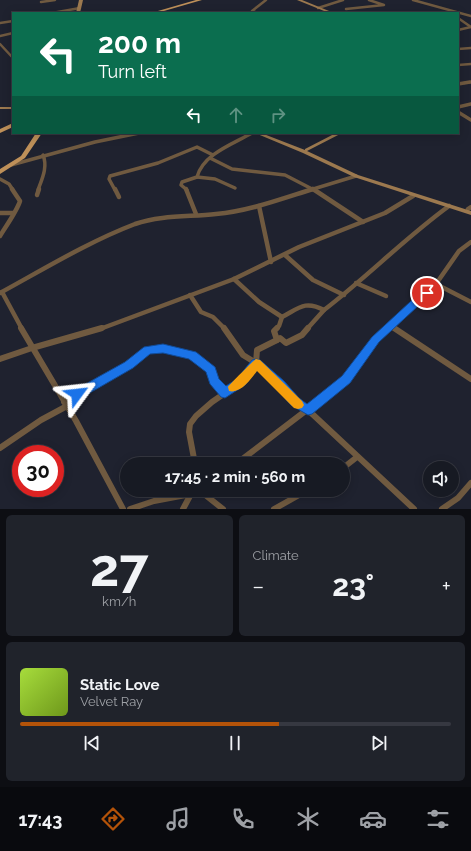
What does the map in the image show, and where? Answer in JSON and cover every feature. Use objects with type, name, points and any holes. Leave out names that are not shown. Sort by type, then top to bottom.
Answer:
[{"type":"main road","points":[[152,12],[196,0]]},
{"type":"main road","points":[[156,12],[200,0]]},
{"type":"main road","points":[[0,131],[12,125]]},
{"type":"main road","points":[[0,172],[25,154],[38,134]]},
{"type":"street","points":[[41,2],[55,0]]},
{"type":"street","points":[[78,12],[81,0]]},
{"type":"street","points":[[82,12],[85,0]]},
{"type":"street","points":[[255,12],[252,11],[266,0]]},
{"type":"street","points":[[299,0],[329,12]]},
{"type":"street","points":[[318,8],[343,0]]},
{"type":"street","points":[[346,9],[384,5],[369,0]]},
{"type":"street","points":[[413,0],[456,12]]},
{"type":"street","points":[[58,12],[80,8]]},
{"type":"street","points":[[459,13],[471,16]]},
{"type":"street","points":[[459,19],[471,27]]},
{"type":"street","points":[[0,23],[12,21]]},
{"type":"street","points":[[459,30],[471,27]]},
{"type":"street","points":[[0,36],[12,33]]},
{"type":"street","points":[[0,44],[12,57]]},
{"type":"street","points":[[459,49],[471,48]]},
{"type":"street","points":[[459,66],[471,64]]},
{"type":"street","points":[[459,84],[471,82]]},
{"type":"street","points":[[459,107],[471,104]]},
{"type":"street","points":[[0,108],[12,108]]},
{"type":"street","points":[[459,113],[471,120]]},
{"type":"street","points":[[11,165],[43,155],[134,134]]},
{"type":"street","points":[[197,177],[199,170],[211,156],[237,143],[250,134]]},
{"type":"street","points":[[260,134],[305,152],[356,176],[470,210]]},
{"type":"street","points":[[267,134],[307,150],[358,175],[413,196],[470,210]]},
{"type":"street","points":[[307,150],[338,134]]},
{"type":"street","points":[[119,197],[109,179],[110,176],[148,163],[154,163],[184,150],[197,147],[232,169],[285,174],[314,190],[363,222]]},
{"type":"street","points":[[37,195],[46,160],[43,155]]},
{"type":"street","points":[[122,509],[65,404],[1,292],[87,246],[131,226],[172,216],[217,214],[259,206],[356,176]]},
{"type":"street","points":[[196,214],[187,190],[182,185],[182,182],[197,177],[215,179],[235,188]]},
{"type":"street","points":[[0,179],[9,184],[20,201],[18,208],[13,213],[0,236]]},
{"type":"street","points":[[0,359],[32,348],[96,331],[234,280],[299,247],[385,213],[413,196]]},
{"type":"street","points":[[259,206],[270,262]]},
{"type":"street","points":[[194,457],[189,432],[190,424],[196,416],[241,382],[256,363],[257,350],[280,338],[286,343],[302,335],[324,310],[344,295],[424,224],[449,206]]},
{"type":"street","points":[[0,213],[13,213]]},
{"type":"street","points":[[245,457],[346,380],[376,340],[436,284],[459,251],[471,242]]},
{"type":"street","points":[[284,255],[312,280],[344,295]]},
{"type":"street","points":[[234,280],[259,302],[282,317]]},
{"type":"street","points":[[356,283],[386,296]]},
{"type":"street","points":[[436,284],[471,302]]},
{"type":"street","points":[[190,295],[201,312],[214,317],[227,331],[243,355],[256,363],[280,385],[295,402],[308,410],[414,509]]},
{"type":"street","points":[[277,340],[274,331],[279,326],[282,317],[308,303],[314,304],[324,310]]},
{"type":"street","points":[[391,326],[471,379]]},
{"type":"street","points":[[0,448],[37,422],[129,365],[151,349],[163,348],[192,355],[211,370],[214,381],[225,393]]},
{"type":"street","points":[[350,462],[357,457]]},
{"type":"street","points":[[442,509],[458,498],[471,483]]},
{"type":"street","points":[[130,509],[154,500],[172,497]]},
{"type":"street","points":[[183,509],[189,497]]},
{"type":"street","points":[[208,497],[223,509]]},
{"type":"street","points":[[274,509],[295,497]]},
{"type":"slow traffic","points":[[233,387],[244,380],[245,376],[256,363],[280,385],[298,405]]},
{"type":"route","points":[[77,394],[129,365],[148,350],[163,348],[192,355],[211,370],[214,381],[225,393],[244,380],[245,376],[256,363],[280,385],[295,402],[302,408],[308,410],[346,380],[376,340],[427,293]]}]
